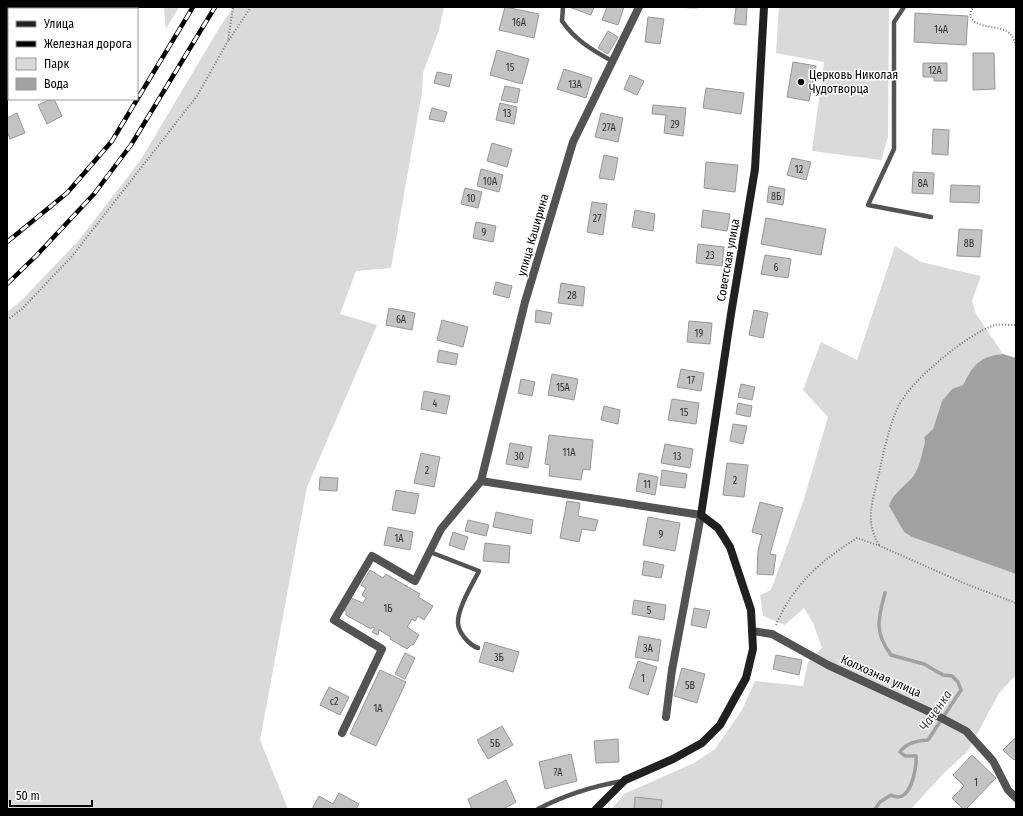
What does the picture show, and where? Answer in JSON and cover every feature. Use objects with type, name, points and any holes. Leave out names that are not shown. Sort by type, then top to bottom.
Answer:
[{"type":"street","name":"улица Каширина","points":[[481,481],[526,302],[573,142],[639,7]]},
{"type":"street","name":"Советская улица","points":[[701,515],[731,314],[755,169],[764,7]]},
{"type":"street","points":[[342,733],[382,649],[334,620],[372,556],[415,581],[441,529],[481,481],[701,515],[718,528],[730,547],[751,610],[753,649],[746,678],[720,725],[702,743],[673,759],[625,780],[596,809]]},
{"type":"street","points":[[666,717],[672,670],[701,515]]},
{"type":"street","name":"Колхозная улица","points":[[752,631],[772,634],[828,665],[930,712],[966,731],[993,761],[1008,790],[1016,798]]},
{"type":"lane","points":[[563,7],[562,21],[572,35],[586,47],[612,61]]},
{"type":"lane","points":[[904,7],[894,22],[894,149],[868,205],[931,217]]},
{"type":"lane","points":[[430,552],[479,570],[459,614],[458,622],[460,630],[466,639],[473,647],[478,648]]},
{"type":"lane","points":[[538,809],[558,799],[598,785],[625,780]]},
{"type":"path","points":[[228,41],[233,7]]},
{"type":"path","points":[[7,320],[22,309],[73,255],[118,198],[197,96],[228,41],[250,7]]},
{"type":"path","points":[[975,7],[971,10],[970,16],[976,23],[1004,29],[1015,40],[1016,47]]},
{"type":"path","points":[[880,546],[872,533],[870,522],[883,456],[898,407],[909,389],[959,345],[996,325],[1016,325]]},
{"type":"path","points":[[772,634],[782,612],[801,582],[831,555],[857,538],[880,546],[966,584],[1016,603]]},
{"type":"green space","points":[[165,7],[179,7],[166,29],[164,9]]},
{"type":"green space","points":[[234,7],[444,7],[439,30],[423,73],[422,92],[391,268],[356,271],[340,314],[377,325],[307,487],[260,740],[288,809],[7,809],[7,312],[19,303],[79,240],[140,161],[221,25]]},
{"type":"green space","points":[[779,7],[889,7],[888,137],[881,160],[812,151],[824,62],[776,53]]},
{"type":"green space","points":[[895,246],[921,262],[981,276],[972,301],[976,314],[1003,354],[989,357],[978,363],[970,372],[963,385],[952,389],[942,401],[933,429],[924,437],[925,442],[914,475],[893,497],[889,506],[904,532],[912,537],[1016,574],[1016,675],[999,693],[968,751],[943,774],[911,809],[612,809],[624,794],[694,763],[715,749],[742,710],[755,681],[803,686],[808,662],[822,648],[813,623],[804,608],[785,625],[763,616],[760,595],[771,590],[803,502],[828,417],[803,390],[821,342],[857,360]]},
{"type":"water","points":[[1003,354],[1016,358],[1016,574],[912,537],[904,532],[889,506],[893,497],[914,475],[925,442],[924,437],[933,429],[942,401],[952,389],[963,385],[970,372],[983,359]]},
{"type":"building","points":[[505,7],[539,14],[534,38],[499,30]]},
{"type":"building","points":[[569,7],[594,7],[591,15]]},
{"type":"building","points":[[607,7],[624,7],[618,25],[602,20]]},
{"type":"building","points":[[671,7],[697,7],[697,8]]},
{"type":"building","points":[[736,7],[747,7],[746,25],[734,24]]},
{"type":"building","points":[[915,13],[968,16],[966,45],[914,42]]},
{"type":"building","points":[[648,17],[664,19],[660,44],[645,42]]},
{"type":"building","points":[[608,31],[618,37],[608,54],[598,48]]},
{"type":"building","points":[[497,50],[529,59],[522,84],[490,75]]},
{"type":"building","points":[[973,53],[994,53],[995,89],[973,90]]},
{"type":"building","name":"Церковь Николая Чудотворца","points":[[793,62],[816,66],[809,101],[787,97]]},
{"type":"building","points":[[923,63],[947,63],[947,81],[934,81],[934,77],[923,77]]},
{"type":"building","points":[[564,69],[592,78],[586,98],[557,89]]},
{"type":"building","points":[[437,72],[452,75],[449,87],[434,83]]},
{"type":"building","points":[[630,75],[644,81],[637,95],[624,89]]},
{"type":"building","points":[[505,86],[520,89],[517,103],[501,100]]},
{"type":"building","points":[[706,88],[744,93],[741,114],[703,108]]},
{"type":"building","points":[[49,100],[54,100],[62,116],[47,124],[38,105]]},
{"type":"building","points":[[500,103],[517,107],[514,124],[496,120]]},
{"type":"building","points":[[653,105],[686,108],[683,136],[664,133],[666,115],[652,114]]},
{"type":"building","points":[[432,108],[447,112],[444,122],[429,119]]},
{"type":"building","points":[[17,113],[25,133],[10,139],[7,131],[7,118]]},
{"type":"building","points":[[601,113],[623,118],[618,142],[595,137]]},
{"type":"building","points":[[933,129],[949,130],[948,155],[932,154]]},
{"type":"building","points":[[492,143],[512,149],[507,167],[487,161]]},
{"type":"building","points":[[604,155],[618,158],[614,180],[599,178]]},
{"type":"building","points":[[792,158],[811,162],[806,180],[787,175]]},
{"type":"building","points":[[706,162],[738,165],[735,192],[704,188]]},
{"type":"building","points":[[481,169],[503,175],[499,192],[477,186]]},
{"type":"building","points":[[913,172],[934,173],[933,194],[912,193]]},
{"type":"building","points":[[951,185],[980,186],[979,203],[950,202]]},
{"type":"building","points":[[769,186],[785,189],[783,205],[767,202]]},
{"type":"building","points":[[465,188],[482,192],[478,208],[461,204]]},
{"type":"building","points":[[592,202],[607,204],[603,235],[587,232]]},
{"type":"building","points":[[635,210],[655,214],[653,231],[632,227]]},
{"type":"building","points":[[703,210],[730,214],[727,231],[701,227]]},
{"type":"building","points":[[766,218],[826,229],[821,255],[761,244]]},
{"type":"building","points":[[476,222],[496,226],[493,242],[473,238]]},
{"type":"building","points":[[959,229],[982,230],[980,257],[957,256]]},
{"type":"building","points":[[698,244],[724,247],[722,266],[696,263]]},
{"type":"building","points":[[765,255],[791,259],[788,278],[761,274]]},
{"type":"building","points":[[496,282],[512,286],[509,298],[493,294]]},
{"type":"building","points":[[561,283],[585,287],[583,306],[558,303]]},
{"type":"building","points":[[389,308],[415,313],[412,330],[386,325]]},
{"type":"building","points":[[536,310],[552,313],[550,324],[535,322]]},
{"type":"building","points":[[754,310],[768,313],[763,338],[749,335]]},
{"type":"building","points":[[442,320],[468,327],[463,347],[437,340]]},
{"type":"building","points":[[689,321],[712,323],[710,344],[687,342]]},
{"type":"building","points":[[439,350],[458,354],[456,365],[437,362]]},
{"type":"building","points":[[681,369],[704,373],[701,391],[677,387]]},
{"type":"building","points":[[552,374],[578,379],[574,400],[548,395]]},
{"type":"building","points":[[521,379],[535,382],[532,396],[518,393]]},
{"type":"building","points":[[741,384],[755,387],[752,400],[738,397]]},
{"type":"building","points":[[424,391],[450,396],[446,414],[421,409]]},
{"type":"building","points":[[672,399],[699,403],[696,424],[668,420]]},
{"type":"building","points":[[738,403],[752,406],[750,417],[736,414]]},
{"type":"building","points":[[604,406],[620,410],[618,424],[601,420]]},
{"type":"building","points":[[733,424],[747,426],[743,444],[730,441]]},
{"type":"building","points":[[549,435],[593,440],[590,470],[583,469],[581,480],[549,476],[550,465],[545,464]]},
{"type":"building","points":[[510,443],[532,447],[528,468],[506,464]]},
{"type":"building","points":[[665,444],[693,449],[690,468],[661,463]]},
{"type":"building","points":[[421,453],[440,457],[434,487],[414,483]]},
{"type":"building","points":[[727,463],[748,465],[744,497],[723,495]]},
{"type":"building","points":[[662,470],[687,474],[685,488],[660,485]]},
{"type":"building","points":[[639,473],[658,477],[655,495],[636,491]]},
{"type":"building","points":[[320,477],[338,478],[337,491],[319,490]]},
{"type":"building","points":[[396,490],[419,494],[415,514],[392,510]]},
{"type":"building","points":[[567,501],[580,503],[578,516],[598,520],[595,531],[582,529],[579,542],[560,538]]},
{"type":"building","points":[[760,502],[783,508],[770,554],[776,555],[773,575],[757,574],[758,551],[762,535],[752,532]]},
{"type":"building","points":[[496,512],[533,520],[531,534],[493,527]]},
{"type":"building","points":[[648,517],[680,523],[675,551],[643,545]]},
{"type":"building","points":[[468,520],[489,525],[486,536],[465,531]]},
{"type":"building","points":[[388,527],[413,532],[410,550],[384,545]]},
{"type":"building","points":[[453,532],[468,537],[464,550],[449,545]]},
{"type":"building","points":[[485,543],[510,546],[509,563],[483,561]]},
{"type":"building","points":[[644,561],[664,565],[661,578],[642,575]]},
{"type":"building","points":[[370,570],[383,578],[386,574],[420,594],[418,597],[433,606],[424,620],[418,616],[415,621],[412,619],[407,627],[419,635],[413,645],[407,649],[390,639],[391,637],[379,630],[378,635],[372,632],[375,628],[372,627],[371,629],[346,615],[346,611],[344,610],[351,598],[363,603],[366,598],[362,595],[366,588],[361,585]]},
{"type":"building","points":[[634,600],[666,605],[664,620],[632,614]]},
{"type":"building","points":[[694,608],[710,611],[706,628],[691,625]]},
{"type":"building","points":[[639,636],[661,640],[658,661],[635,657]]},
{"type":"building","points":[[485,642],[519,652],[513,672],[479,662]]},
{"type":"building","points":[[405,653],[415,658],[405,679],[395,674]]},
{"type":"building","points":[[776,655],[802,660],[799,675],[773,669]]},
{"type":"building","points":[[638,661],[657,667],[648,695],[629,688]]},
{"type":"building","points":[[682,668],[705,674],[697,703],[674,696]]},
{"type":"building","points":[[380,670],[406,682],[376,746],[350,734]]},
{"type":"building","points":[[329,687],[349,697],[340,715],[320,705]]},
{"type":"building","points":[[502,726],[513,745],[488,759],[477,740]]},
{"type":"building","points":[[1016,737],[1016,758],[1014,760],[1003,750]]},
{"type":"building","points":[[618,739],[619,762],[596,763],[594,741]]},
{"type":"building","points":[[571,754],[577,781],[545,789],[539,762]]},
{"type":"building","points":[[972,755],[996,778],[966,809],[963,809],[952,798],[964,786],[953,775]]},
{"type":"building","points":[[506,780],[516,802],[503,809],[472,809],[468,799]]},
{"type":"building","points":[[339,793],[359,804],[356,809],[312,809],[319,796],[333,804]]},
{"type":"building","points":[[635,797],[662,800],[661,809],[634,809]]},
{"type":"waterway","name":"Чаченка","points":[[875,809],[880,802],[891,795],[898,797],[908,791],[914,777],[916,756],[905,756],[900,752],[909,744],[928,740],[961,690],[958,682],[952,676],[943,675],[924,664],[891,655],[882,639],[879,625],[879,618],[885,593]]},
{"type":"railway","points":[[138,98],[193,7]]},
{"type":"railway","points":[[7,284],[36,256],[94,194],[131,145],[215,7]]},
{"type":"railway","points":[[7,242],[67,193],[112,141],[137,100]]},
{"type":"place","name":"Церковь Николая Чудотворца","points":[[801,82]]}]
